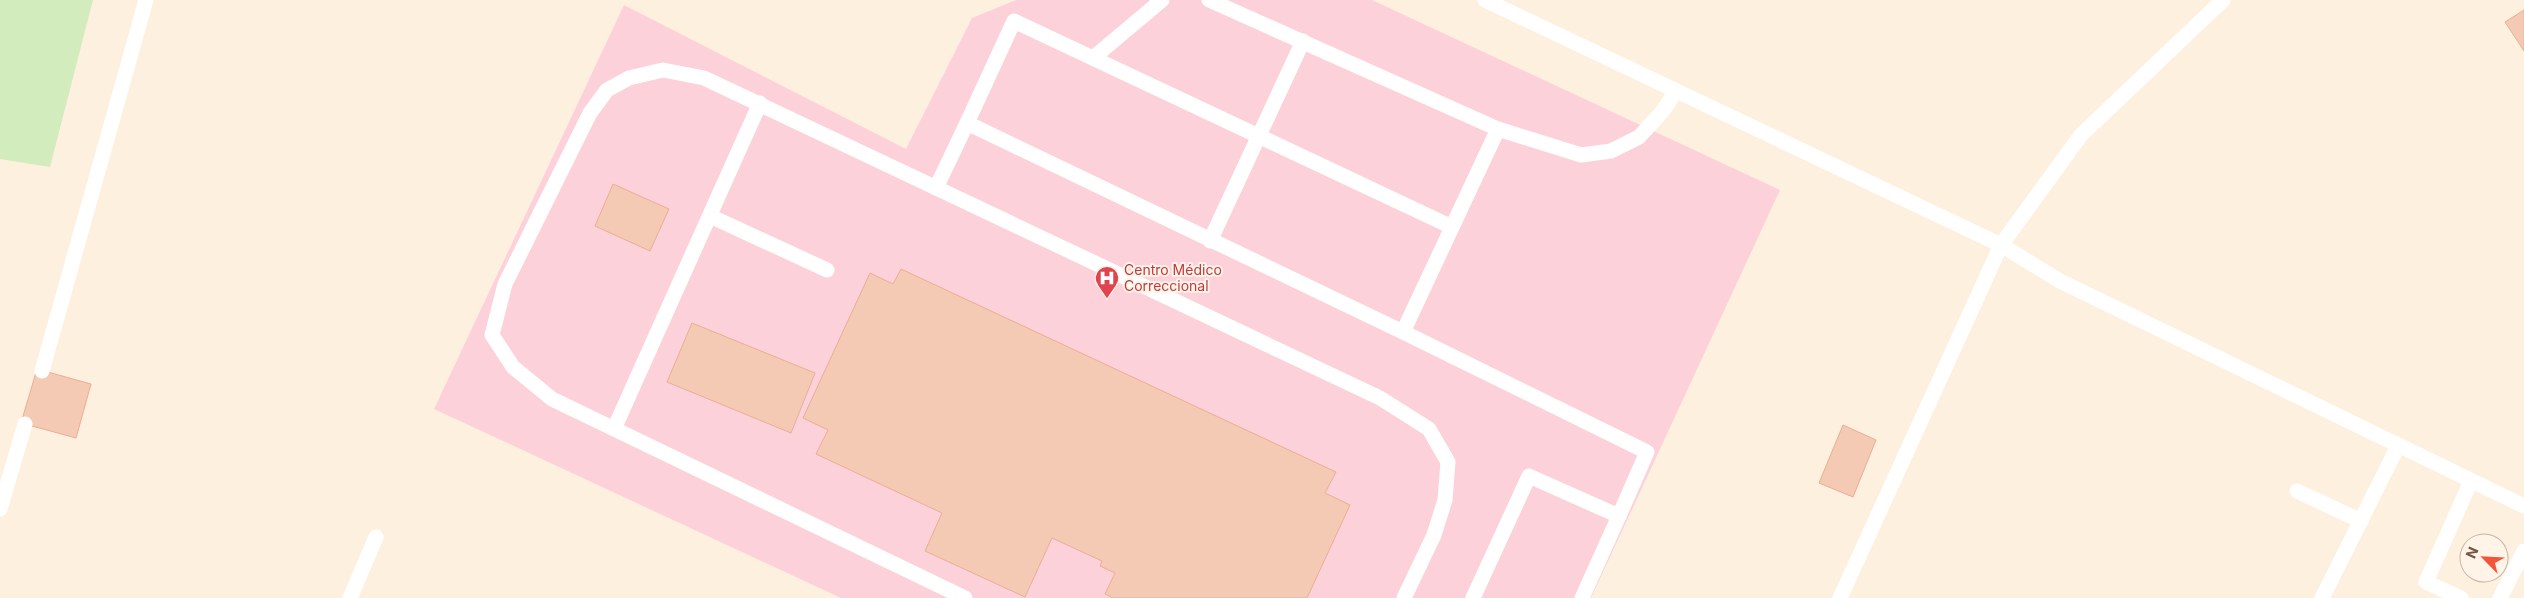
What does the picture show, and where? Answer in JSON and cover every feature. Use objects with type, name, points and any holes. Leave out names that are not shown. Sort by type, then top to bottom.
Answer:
[{"type":"lane","points":[[42,370],[146,0]]},
{"type":"lane","points":[[1093,58],[1162,0]]},
{"type":"lane","points":[[1209,0],[1303,40],[1498,129],[1581,155],[1610,151],[1639,137],[1662,112],[1676,90]]},
{"type":"lane","points":[[1485,0],[2001,244],[2060,281],[2524,506]]},
{"type":"lane","points":[[1840,598],[2001,244],[2081,135],[2223,0]]},
{"type":"lane","points":[[936,188],[1014,21],[1258,134],[1452,227]]},
{"type":"lane","points":[[1210,241],[1303,40]]},
{"type":"lane","points":[[965,598],[552,399],[513,367],[492,335],[505,284],[590,113],[607,90],[629,78],[663,70],[704,78],[1380,398],[1429,428],[1448,462],[1445,500],[1434,535],[1404,598]]},
{"type":"lane","points":[[614,429],[760,103]]},
{"type":"lane","points":[[968,123],[1210,241],[1403,332],[1647,452],[1582,598]]},
{"type":"lane","points":[[1403,332],[1498,129]]},
{"type":"lane","points":[[710,216],[826,270]]},
{"type":"lane","points":[[0,509],[25,424]]},
{"type":"lane","points":[[2322,598],[2398,446]]},
{"type":"lane","points":[[1473,598],[1529,476],[1619,516]]},
{"type":"lane","points":[[2461,598],[2426,582],[2471,481]]},
{"type":"lane","points":[[2297,491],[2361,521]]},
{"type":"lane","points":[[350,598],[376,537]]},
{"type":"lane","points":[[2500,598],[2524,551]]},
{"type":"shaded area","name":"Centro Médico Correccional","points":[[1016,0],[1372,0],[1780,190],[1591,598],[841,598],[434,409],[624,5],[906,149],[972,18]]},
{"type":"green space","points":[[0,0],[93,0],[50,167],[0,159]]},
{"type":"building","points":[[2524,10],[2524,51],[2505,22]]},
{"type":"building","points":[[613,184],[669,209],[650,251],[595,226]]},
{"type":"building","points":[[901,269],[1336,472],[1325,493],[1350,505],[1307,598],[1113,598],[1105,594],[1115,573],[1100,566],[1102,561],[1052,538],[1025,597],[925,551],[942,513],[816,454],[828,430],[803,418],[870,273],[893,284]]},
{"type":"building","points":[[692,323],[815,373],[791,433],[667,382]]},
{"type":"building","points":[[37,369],[91,384],[76,438],[21,423]]},
{"type":"building","points":[[1843,425],[1876,440],[1853,497],[1819,483]]},
{"type":"place","name":"Centro Médico Correccional","points":[[1107,299]]}]
